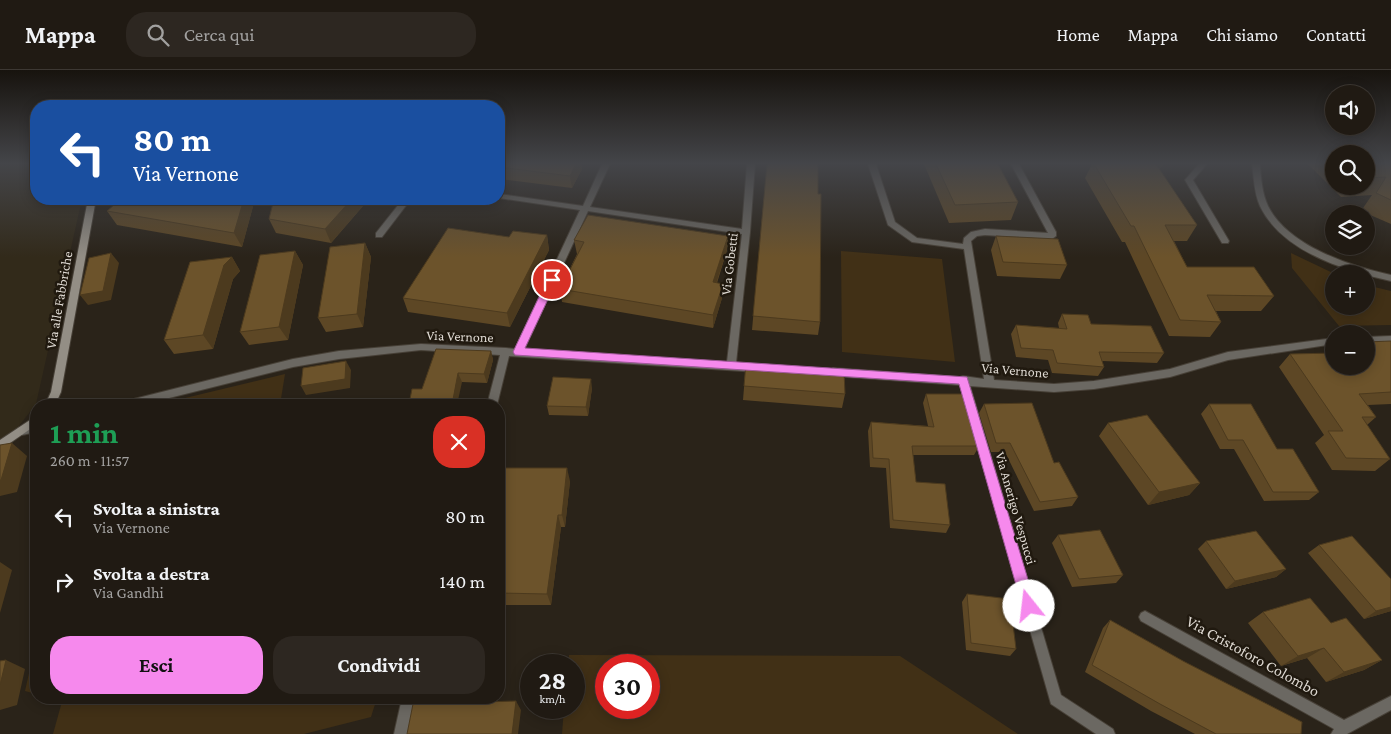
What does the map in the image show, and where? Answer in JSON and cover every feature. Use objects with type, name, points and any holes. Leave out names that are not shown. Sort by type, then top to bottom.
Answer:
[{"type":"street","points":[[518,352],[592,195]]},
{"type":"street","name":"Via Gobetti","points":[[731,366],[749,195]]},
{"type":"street","points":[[882,195],[891,223],[914,240],[967,247]]},
{"type":"street","points":[[990,382],[967,240],[974,234],[985,232],[1052,236],[1052,232],[1032,195]]},
{"type":"street","points":[[1198,195],[1225,241]]},
{"type":"street","points":[[1261,195],[1265,208],[1294,240],[1324,256],[1357,270],[1391,278]]},
{"type":"street","points":[[505,197],[746,232]]},
{"type":"street","name":"Via alle Fabbriche","points":[[53,399],[56,392],[91,205]]},
{"type":"street","points":[[379,236],[402,205]]},
{"type":"street","points":[[1375,340],[1391,339]]},
{"type":"street","name":"Via Vernone","points":[[818,371],[1054,388],[1094,386],[1170,373],[1228,356],[1325,342]]},
{"type":"street","name":"Via Vernone","points":[[150,399],[293,363],[339,355],[421,348],[506,351],[769,368]]},
{"type":"street","points":[[494,399],[506,351]]},
{"type":"street","name":"Via Anerigo Vespucci","points":[[963,380],[1056,699],[1108,734]]},
{"type":"street","points":[[0,446],[30,425]]},
{"type":"street","points":[[22,431],[30,429]]},
{"type":"street","name":"Via Cristoforo Colombo","points":[[1145,616],[1341,730],[1391,703]]},
{"type":"street","points":[[401,734],[407,704]]},
{"type":"shaded area","points":[[0,195],[30,195],[30,205],[81,205],[37,399],[30,399],[30,412],[15,431],[0,439]]},
{"type":"shaded area","points":[[841,251],[942,259],[955,362],[842,352]]},
{"type":"shaded area","points":[[1291,253],[1325,269],[1325,309],[1292,268]]},
{"type":"shaded area","points":[[1375,287],[1391,291],[1391,325],[1338,325],[1330,315],[1375,315]]},
{"type":"shaded area","points":[[285,374],[281,399],[181,399]]},
{"type":"shaded area","points":[[585,655],[595,655],[595,719],[660,719],[660,655],[900,656],[1018,734],[562,734],[563,719],[585,719]]},
{"type":"shaded area","points":[[30,669],[30,692],[25,691]]},
{"type":"shaded area","points":[[61,704],[375,704],[371,717],[304,734],[53,734]]},
{"type":"building","points":[[764,195],[821,195],[820,322],[753,316]]},
{"type":"building","points":[[950,195],[1014,195],[1018,202],[955,205]]},
{"type":"building","points":[[1112,195],[1177,195],[1197,225],[1165,225],[1187,267],[1254,267],[1274,296],[1207,295],[1221,322],[1180,320],[1134,226],[1131,226]]},
{"type":"building","points":[[1380,195],[1391,195],[1391,200]]},
{"type":"building","points":[[114,205],[242,205],[234,233],[107,211]]},
{"type":"building","points":[[272,205],[347,205],[325,229],[269,219]]},
{"type":"building","points":[[588,215],[728,236],[713,282],[723,284],[713,315],[560,289],[584,242],[574,240]]},
{"type":"building","points":[[448,228],[509,237],[513,231],[547,235],[507,313],[403,298]]},
{"type":"building","points":[[996,236],[1058,239],[1067,265],[1003,262]]},
{"type":"building","points":[[365,243],[357,314],[318,318],[330,247]]},
{"type":"building","points":[[295,251],[279,327],[240,332],[260,255]]},
{"type":"building","points":[[111,253],[103,291],[80,295],[89,258]]},
{"type":"building","points":[[232,257],[224,265],[203,335],[164,340],[190,262]]},
{"type":"building","points":[[1062,314],[1088,315],[1091,324],[1151,326],[1164,353],[1099,352],[1104,367],[1057,363],[1053,350],[1021,348],[1016,325],[1067,329]]},
{"type":"building","points":[[1391,341],[1391,392],[1359,394],[1376,417],[1362,417],[1390,459],[1346,458],[1328,431],[1343,431],[1290,354],[1325,353],[1325,375],[1375,375],[1375,342]]},
{"type":"building","points":[[436,349],[491,351],[484,374],[458,373],[453,399],[410,399],[412,389],[422,389]]},
{"type":"building","points":[[346,361],[345,379],[301,386],[303,368]]},
{"type":"building","points":[[746,363],[844,371],[845,394],[744,386]]},
{"type":"building","points":[[553,377],[591,379],[586,407],[547,406]]},
{"type":"building","points":[[926,394],[964,394],[981,443],[978,443],[979,446],[912,446],[916,482],[945,484],[950,525],[893,520],[889,459],[873,458],[871,422],[934,427]]},
{"type":"building","points":[[1032,403],[1054,463],[1059,462],[1078,497],[1040,502],[1010,443],[996,443],[984,404]]},
{"type":"building","points":[[1209,404],[1251,404],[1277,449],[1293,449],[1319,492],[1273,492],[1243,440],[1228,440]]},
{"type":"building","points":[[1147,415],[1200,483],[1159,492],[1108,423]]},
{"type":"building","points":[[12,443],[1,480],[0,480],[0,445]]},
{"type":"building","points":[[505,468],[567,468],[562,515],[558,515],[547,594],[505,593]]},
{"type":"building","points":[[1100,530],[1123,575],[1079,579],[1058,535]]},
{"type":"building","points":[[1256,531],[1286,569],[1235,581],[1206,541]]},
{"type":"building","points":[[1352,536],[1391,579],[1391,607],[1376,611],[1319,545]]},
{"type":"building","points":[[967,594],[1010,599],[1016,649],[971,643]]},
{"type":"building","points":[[1310,598],[1331,623],[1346,618],[1382,660],[1344,672],[1324,648],[1298,656],[1263,612]]},
{"type":"building","points":[[1110,620],[1183,661],[1302,722],[1301,734],[1216,734],[1092,665]]},
{"type":"building","points":[[6,660],[0,685],[0,661]]},
{"type":"building","points":[[505,701],[516,701],[512,734],[407,734],[413,704],[505,704]]},
{"type":"route","points":[[552,280],[518,352],[963,380],[1029,606]]}]
